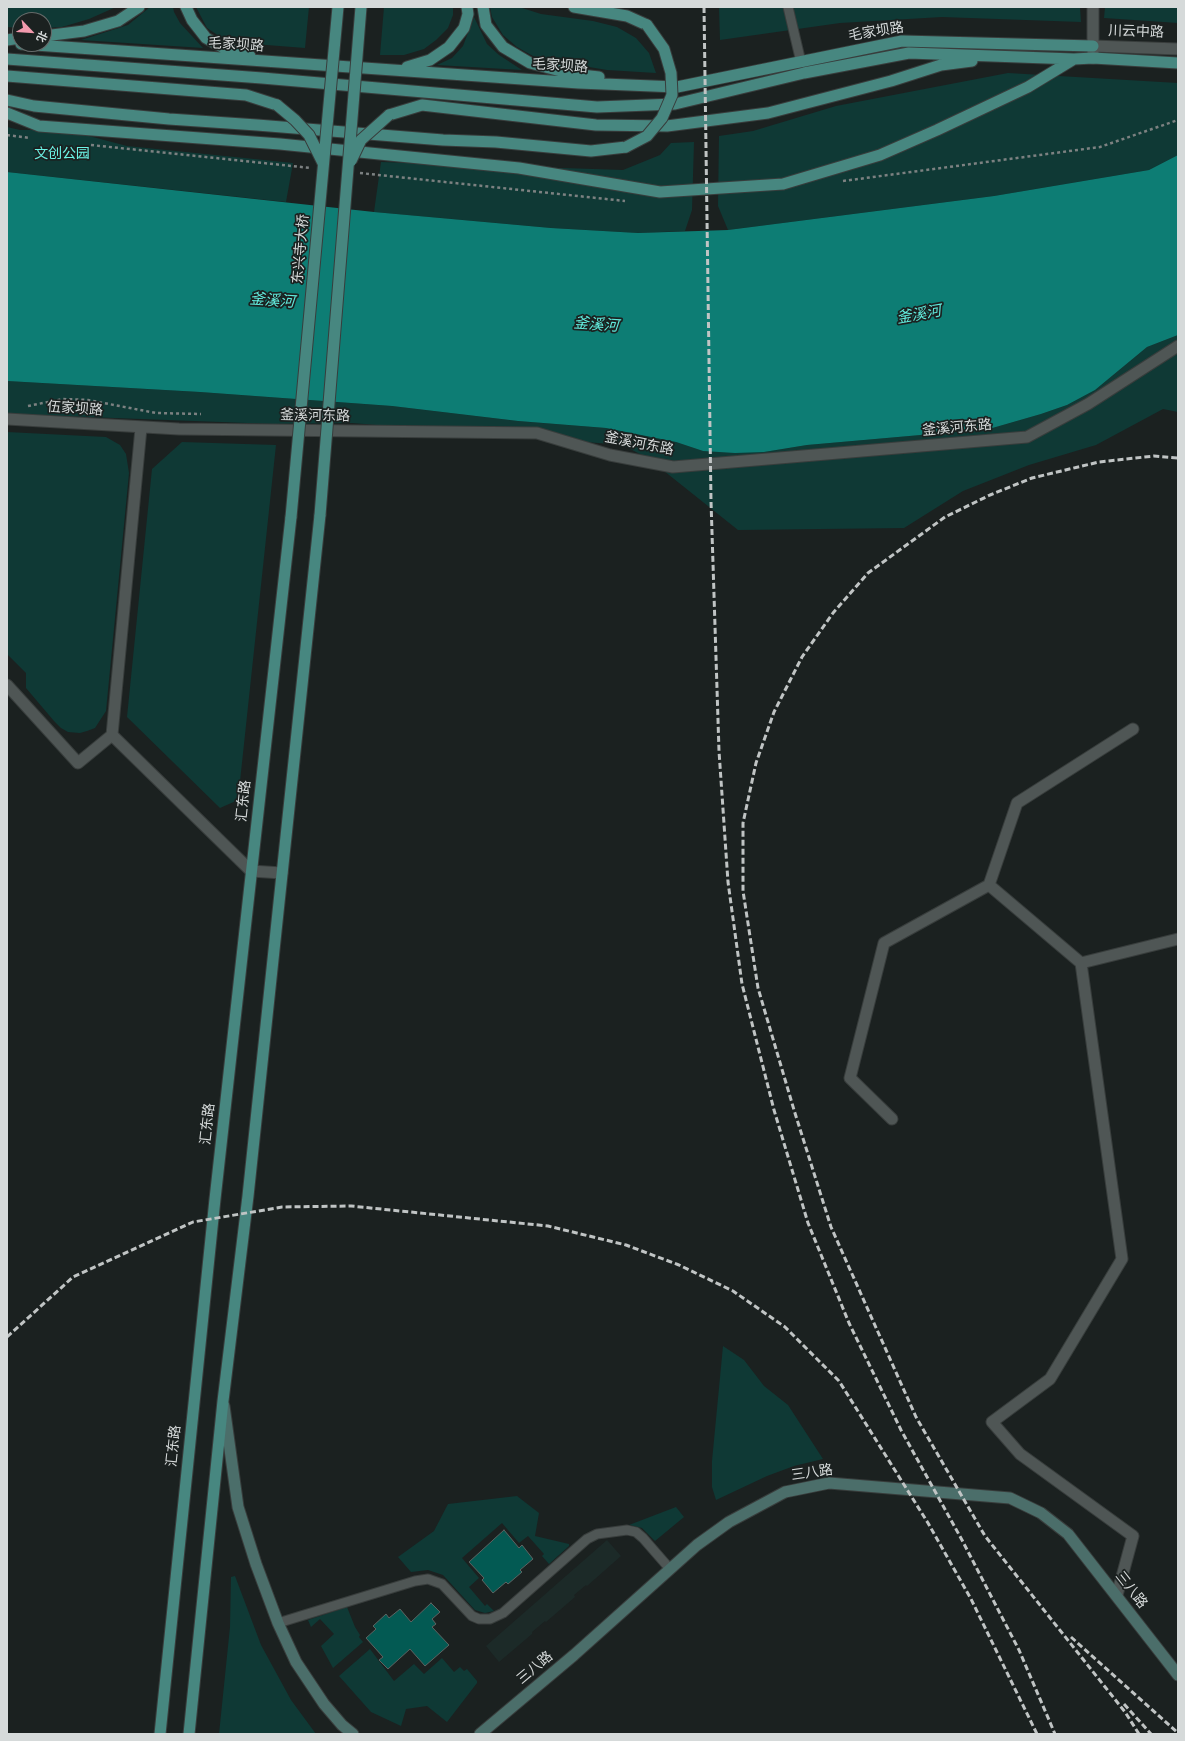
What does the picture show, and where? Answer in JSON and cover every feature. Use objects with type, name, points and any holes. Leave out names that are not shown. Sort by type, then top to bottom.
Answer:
[{"type":"main road","points":[[52,35],[84,31],[118,21],[139,7]]},
{"type":"main road","points":[[186,7],[192,20],[206,38],[222,47],[268,62]]},
{"type":"main road","name":"东兴寺大桥","points":[[291,517],[338,7]]},
{"type":"main road","points":[[189,1734],[320,515],[362,7]]},
{"type":"main road","points":[[391,69],[416,65],[430,60],[449,46],[464,28],[468,14],[467,7]]},
{"type":"main road","points":[[483,7],[486,25],[503,47],[530,63],[572,74],[677,87]]},
{"type":"main road","points":[[7,100],[34,106],[169,119],[257,124],[443,140],[496,142],[590,151],[626,147],[647,136],[662,118],[672,95],[671,72],[664,49],[647,25],[627,16],[574,7]]},
{"type":"main road","name":"毛家坝路","points":[[52,46],[579,83],[677,87],[902,41],[1092,46]]},
{"type":"main road","name":"毛家坝路","points":[[7,59],[262,78],[597,107],[675,104],[804,74],[909,53],[1074,59],[1093,58],[1178,63]]},
{"type":"main road","points":[[348,167],[361,140],[389,115],[422,105],[596,125],[667,126],[768,113],[891,81],[941,65],[1001,56]]},
{"type":"main road","points":[[7,113],[39,126],[280,144],[519,168],[660,192],[783,184],[880,155],[1028,87],[1074,59]]},
{"type":"main road","points":[[7,76],[246,95],[277,105],[295,120],[309,135],[324,163]]},
{"type":"main road","name":"汇东路","points":[[160,1734],[214,1199],[291,517]]},
{"type":"main road","points":[[224,1401],[238,1507],[256,1564],[278,1623],[296,1662],[324,1704],[342,1725],[353,1734]]},
{"type":"main road","name":"三八路","points":[[480,1734],[574,1655],[697,1545],[729,1522],[785,1492],[829,1483],[1010,1498],[1041,1513],[1068,1534],[1178,1675]]},
{"type":"street","points":[[1093,7],[1093,58]]},
{"type":"street","name":"川云中路","points":[[1092,46],[1178,49]]},
{"type":"street","name":"釜溪河东路","points":[[142,428],[537,433],[610,455],[673,467],[1027,437],[1088,404],[1178,346]]},
{"type":"street","name":"伍家坝路","points":[[7,419],[142,428]]},
{"type":"street","points":[[7,685],[78,763],[112,735],[142,428]]},
{"type":"street","points":[[892,1119],[850,1078],[884,943],[988,885],[1017,803],[1133,729]]},
{"type":"street","points":[[112,735],[251,871],[282,873]]},
{"type":"street","points":[[988,885],[1081,963],[1122,1259],[1050,1379],[992,1422],[1020,1454],[1133,1536],[1116,1596]]},
{"type":"street","points":[[1081,963],[1178,939]]},
{"type":"lane","points":[[788,7],[801,62]]},
{"type":"lane","points":[[278,1623],[415,1581],[428,1579],[442,1584],[472,1616],[479,1619],[490,1619],[503,1613],[592,1536],[627,1530],[636,1532],[643,1538],[670,1569]]},
{"type":"path","points":[[21,408],[64,399],[88,400],[156,413],[209,415]]},
{"type":"shaded area","points":[[607,1540],[621,1556],[587,1586],[586,1585],[574,1595],[575,1597],[532,1632],[532,1634],[499,1662],[486,1646]]},
{"type":"green space","points":[[7,7],[116,7],[89,19],[62,27],[52,28],[52,12],[12,12],[12,27],[7,27]]},
{"type":"green space","points":[[150,7],[173,7],[180,23],[203,48],[81,40],[128,25]]},
{"type":"green space","points":[[196,7],[309,7],[305,48],[241,43],[222,38],[207,28]]},
{"type":"green space","points":[[384,7],[453,7],[453,15],[448,28],[424,49],[404,55],[380,55]]},
{"type":"green space","points":[[490,7],[519,7],[541,14],[593,21],[617,27],[636,38],[649,53],[656,73],[607,70],[533,56],[517,47],[503,35],[492,17]]},
{"type":"green space","points":[[719,7],[1080,7],[1081,22],[942,17],[840,23],[720,40]]},
{"type":"green space","points":[[1105,7],[1178,7],[1178,23],[1104,18]]},
{"type":"green space","points":[[474,17],[487,44],[499,55],[522,70],[437,65],[452,58],[463,46]]},
{"type":"green space","points":[[1008,73],[1178,83],[1178,155],[1149,170],[994,196],[728,230],[718,206],[719,136],[753,131],[836,106]]},
{"type":"green space","name":"文创公园","points":[[7,127],[20,130],[66,130],[127,146],[293,163],[286,202],[7,172]]},
{"type":"green space","points":[[694,142],[692,210],[685,231],[638,233],[551,228],[374,212],[381,162],[623,170],[660,155],[671,143]]},
{"type":"green space","points":[[1178,335],[1178,412],[1163,409],[1096,445],[1029,465],[963,491],[904,528],[738,530],[649,459],[623,445],[352,423],[274,424],[7,414],[7,381],[200,392],[392,406],[518,421],[606,428],[676,442],[703,451],[764,452],[807,445],[989,429],[1067,405],[1095,390],[1147,347]]},
{"type":"green space","points":[[7,432],[106,437],[120,445],[126,454],[129,473],[106,711],[95,728],[80,733],[68,732],[54,721],[26,688],[26,673],[7,654]]},
{"type":"green space","points":[[182,442],[276,445],[238,800],[220,808],[127,717],[152,469]]},
{"type":"green space","points":[[723,1346],[744,1360],[764,1386],[788,1405],[823,1459],[794,1466],[767,1476],[716,1500],[712,1487],[712,1461]]},
{"type":"green space","points":[[517,1496],[539,1513],[535,1536],[569,1544],[569,1546],[549,1564],[542,1556],[544,1554],[528,1536],[519,1543],[502,1523],[462,1558],[479,1578],[469,1587],[485,1606],[487,1604],[494,1611],[485,1613],[475,1610],[443,1575],[428,1570],[411,1572],[398,1557],[434,1531],[448,1504]]},
{"type":"green space","points":[[676,1507],[684,1517],[655,1541],[642,1528],[629,1525]]},
{"type":"green space","points":[[235,1576],[261,1645],[291,1700],[316,1734],[219,1734],[230,1627],[231,1577]]},
{"type":"green space","points":[[347,1607],[360,1635],[359,1637],[363,1642],[333,1668],[321,1646],[334,1634],[320,1619],[311,1627],[308,1620]]},
{"type":"green space","points":[[370,1649],[394,1681],[414,1664],[424,1674],[442,1658],[454,1672],[460,1667],[464,1671],[467,1669],[477,1683],[447,1722],[427,1706],[406,1709],[401,1726],[371,1712],[339,1676]]},
{"type":"water","name":"釜溪河","points":[[1178,155],[1178,335],[1147,347],[1095,390],[1067,405],[989,429],[807,445],[764,452],[735,453],[703,451],[676,442],[606,428],[518,421],[392,406],[200,392],[7,381],[7,172],[374,212],[551,228],[638,233],[728,230],[994,196],[1149,170]]},
{"type":"building","points":[[504,1530],[519,1548],[522,1545],[533,1559],[520,1570],[522,1572],[508,1584],[506,1582],[493,1593],[482,1580],[484,1578],[469,1562]]},
{"type":"building","points":[[431,1603],[440,1612],[432,1619],[436,1624],[432,1627],[449,1645],[425,1666],[410,1649],[388,1669],[379,1660],[383,1657],[366,1638],[376,1629],[373,1626],[386,1614],[389,1618],[400,1609],[411,1622]]},
{"type":"railway","points":[[704,7],[711,501],[719,751],[728,882],[742,984],[774,1110],[808,1223],[849,1323],[901,1430],[962,1540],[1019,1650],[1055,1734]]},
{"type":"railway","points":[[1139,1734],[1125,1712],[985,1536],[916,1417],[831,1227],[794,1110],[758,988],[743,891],[743,823],[756,763],[774,712],[802,657],[833,613],[868,573],[945,517],[990,495],[1032,478],[1099,462],[1154,456],[1178,458]]},
{"type":"railway","points":[[7,1337],[73,1277],[193,1222],[282,1207],[351,1206],[548,1226],[626,1245],[679,1265],[733,1291],[785,1327],[839,1381],[928,1523],[971,1599],[1037,1734]]},
{"type":"railway","points":[[1071,1637],[1178,1733]]},
{"type":"railway","points":[[1124,1704],[1151,1734]]}]
